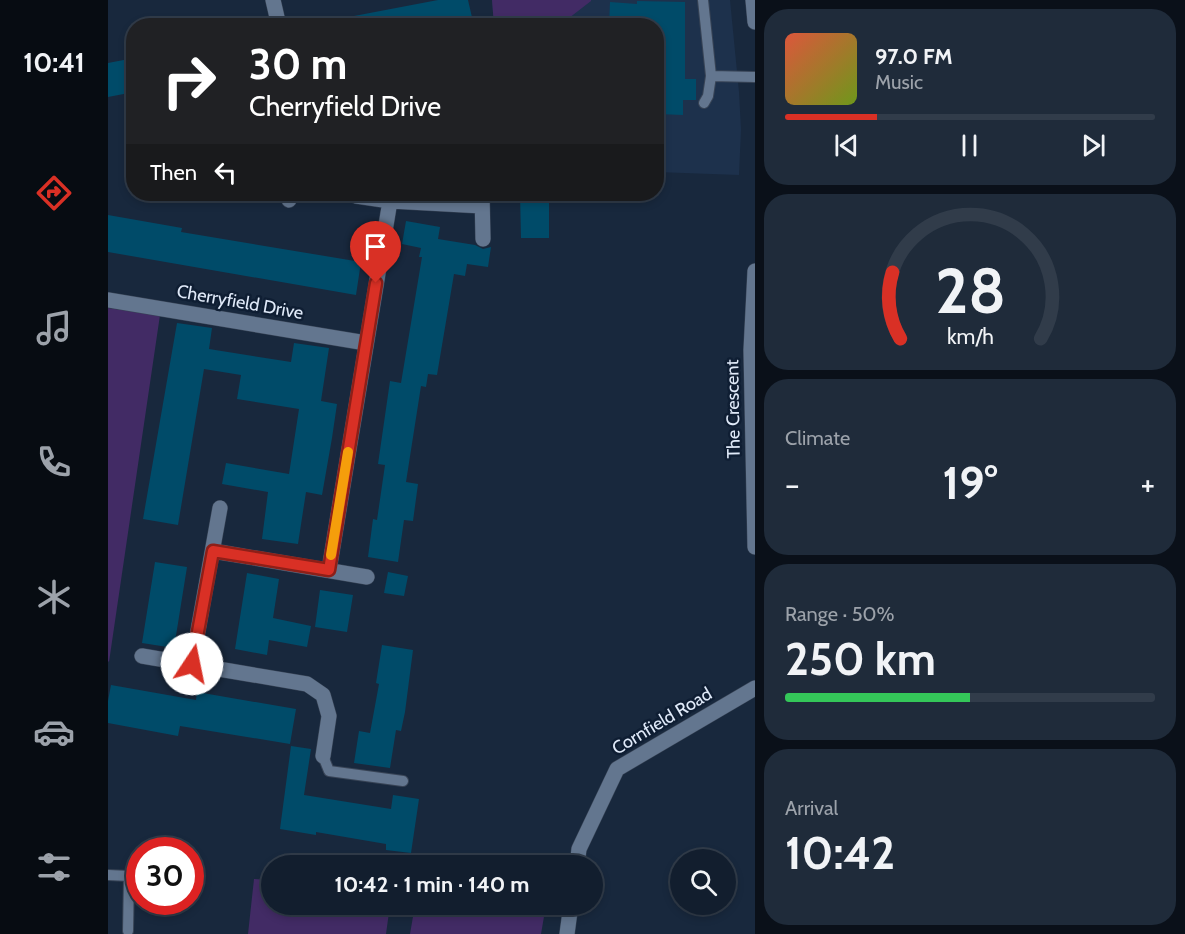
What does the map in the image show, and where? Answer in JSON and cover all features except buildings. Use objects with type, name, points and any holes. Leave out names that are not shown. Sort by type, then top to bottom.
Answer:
[{"type":"street","points":[[273,0],[277,18]]},
{"type":"street","points":[[753,0],[754,22]]},
{"type":"street","points":[[329,570],[390,201]]},
{"type":"street","points":[[482,201],[483,239]]},
{"type":"street","name":"The Crescent","points":[[754,271],[751,350],[754,547]]},
{"type":"street","name":"Cherryfield Drive","points":[[108,300],[366,344]]},
{"type":"street","points":[[192,664],[220,508]]},
{"type":"street","points":[[213,551],[368,577]]},
{"type":"street","points":[[142,656],[307,684],[323,695],[329,716],[323,756]]},
{"type":"street","name":"Cornfield Road","points":[[578,855],[579,849],[617,769],[754,688]]},
{"type":"street","points":[[567,934],[570,915]]},
{"type":"lane","points":[[703,0],[711,76],[708,96],[704,103]]},
{"type":"lane","points":[[711,76],[754,77]]},
{"type":"lane","points":[[323,756],[329,771],[403,781]]},
{"type":"lane","points":[[108,875],[129,876],[128,931]]},
{"type":"shaded area","points":[[492,0],[730,0],[741,130],[739,175],[664,172],[664,18],[493,18]]},
{"type":"shaded area","points":[[492,0],[591,0],[569,18],[493,18]]},
{"type":"shaded area","points":[[108,308],[160,315],[109,662],[108,661]]},
{"type":"shaded area","points":[[254,879],[261,879],[261,915],[389,915],[386,934],[248,934]]},
{"type":"shaded area","points":[[413,915],[544,915],[541,934],[410,934]]},
{"type":"slow traffic","points":[[331,555],[348,452]]},
{"type":"route","points":[[192,664],[213,551],[329,570],[376,283]]}]
